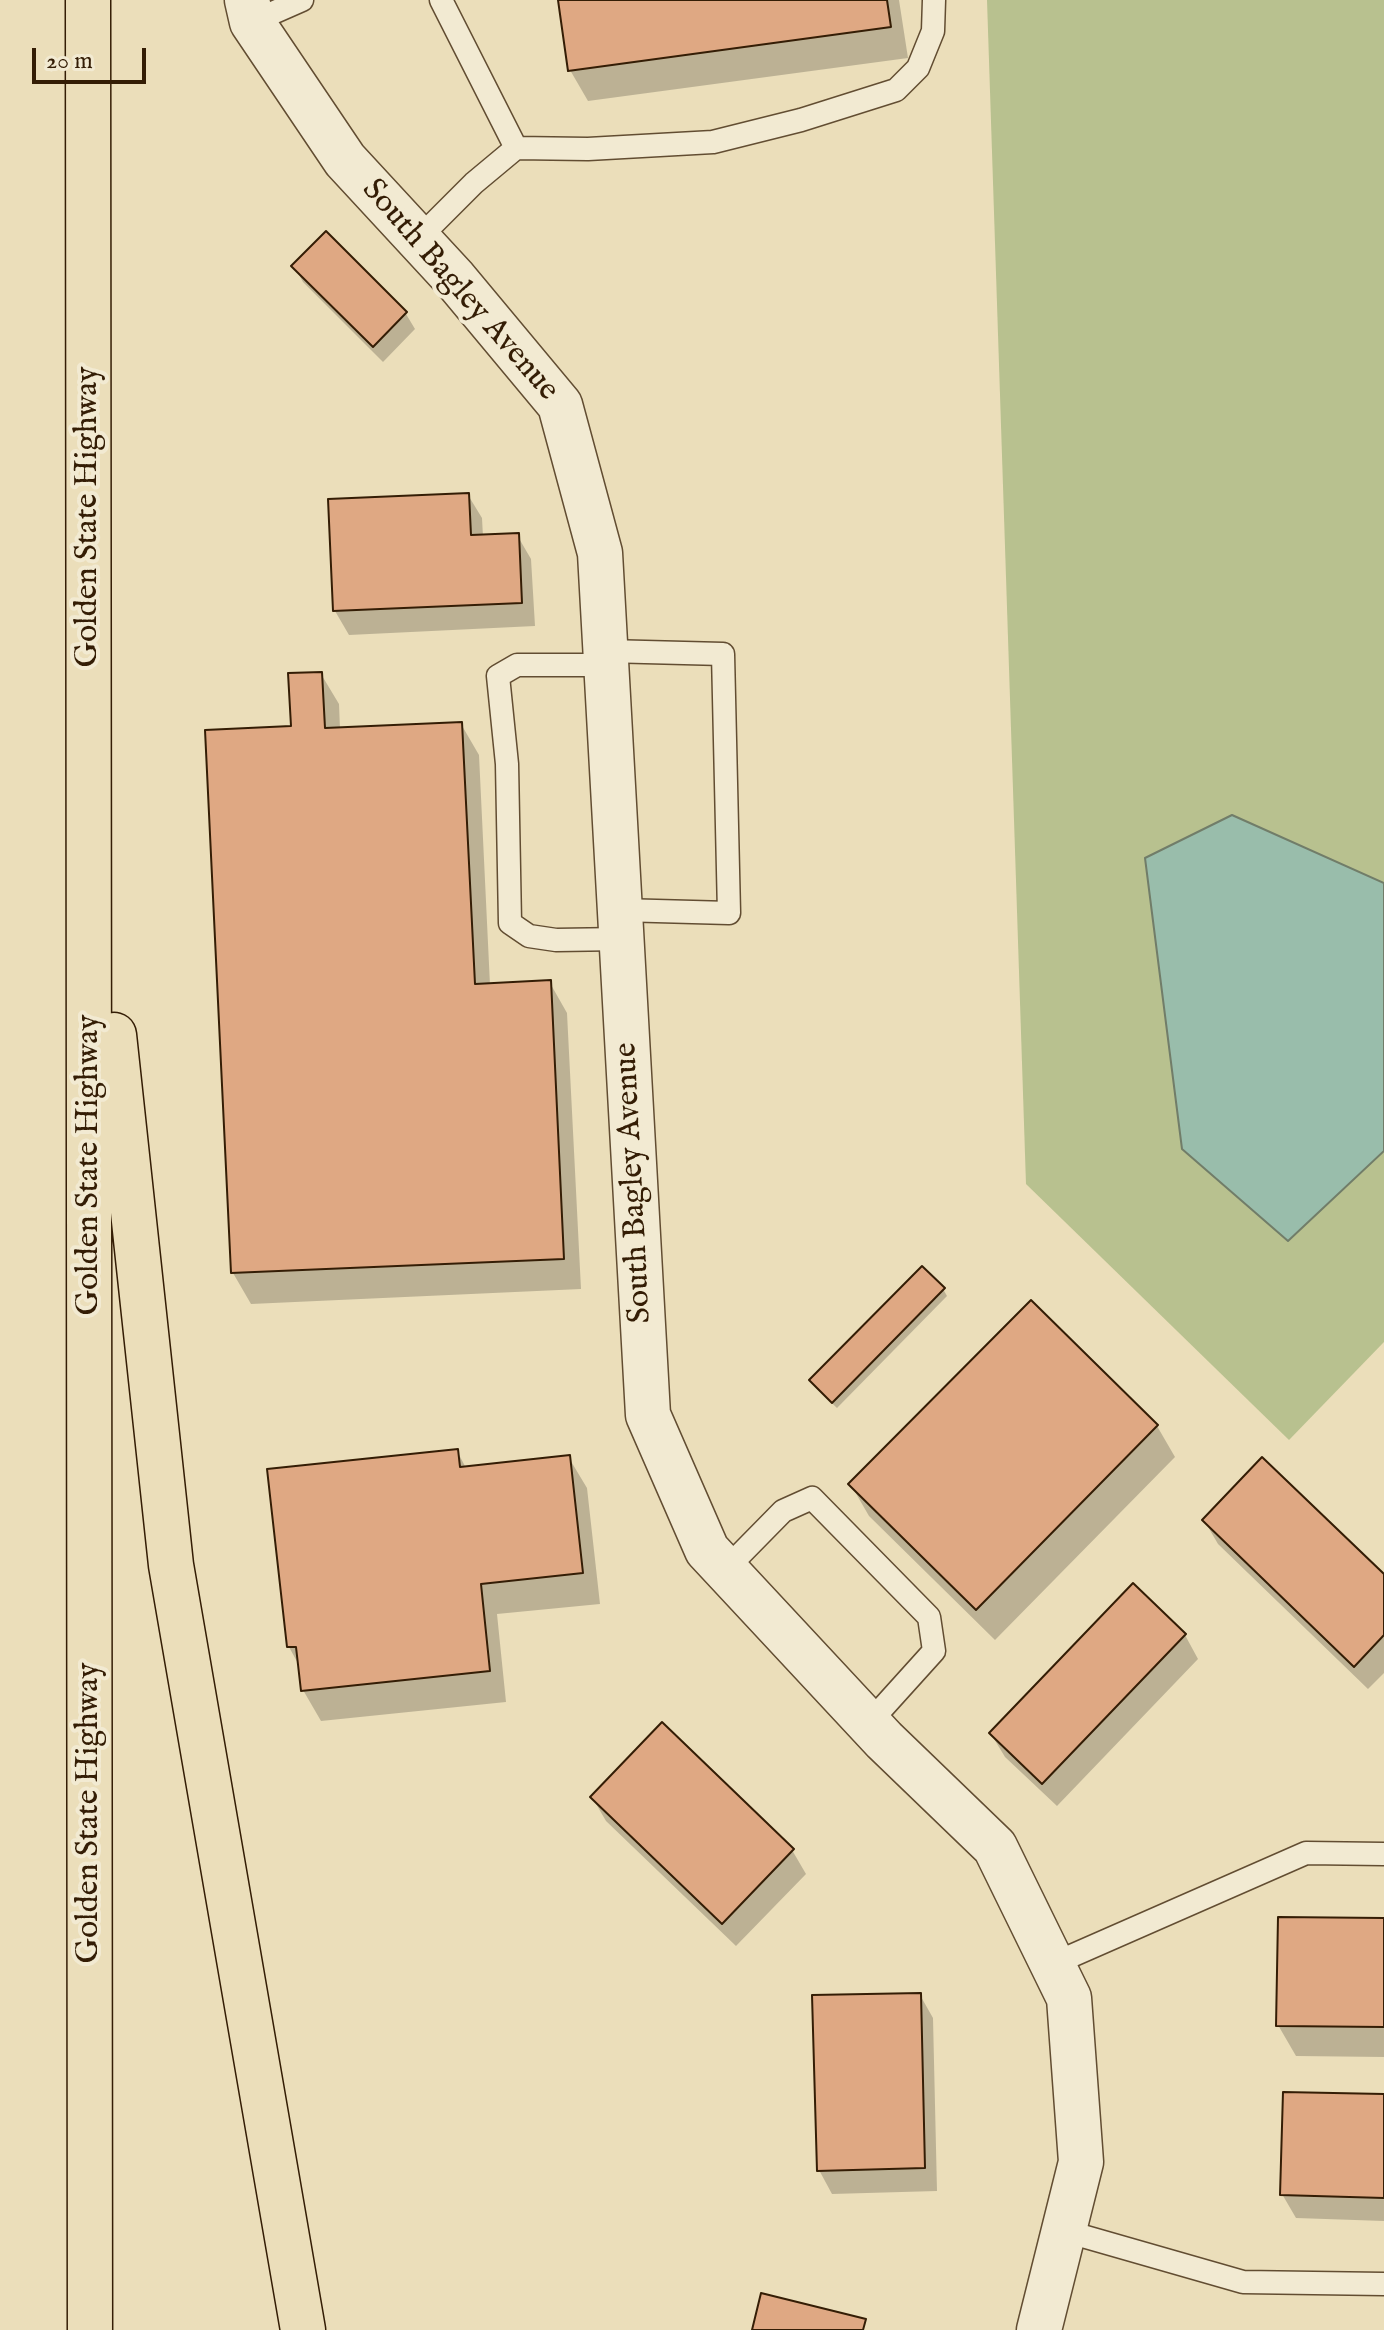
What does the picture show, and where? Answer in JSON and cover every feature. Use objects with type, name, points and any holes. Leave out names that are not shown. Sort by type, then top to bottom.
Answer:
[{"type":"highway","name":"Golden State Highway","points":[[88,0],[90,2330]]},
{"type":"highway","points":[[90,805],[171,1565],[303,2330]]},
{"type":"street","name":"South Bagley Avenue","points":[[249,11],[345,160],[455,279],[560,405],[600,553],[648,1415],[707,1550],[869,1723],[995,1847],[1069,1998],[1081,2162],[1039,2330]]},
{"type":"lane","points":[[249,11],[302,0]]},
{"type":"lane","points":[[441,0],[516,148]]},
{"type":"lane","points":[[418,239],[474,183],[516,148],[588,149],[713,142],[801,120],[896,90],[918,68],[933,31],[934,0]]},
{"type":"lane","points":[[723,654],[729,913],[621,924],[556,940],[529,936],[510,923],[507,764],[498,676],[517,665],[606,658],[723,654]]},
{"type":"lane","points":[[725,1570],[783,1511],[812,1498],[929,1617],[934,1651],[869,1723]]},
{"type":"lane","points":[[1053,1964],[1306,1853],[1384,1854]]},
{"type":"lane","points":[[1065,2231],[1243,2282],[1384,2284]]},
{"type":"shaded area","points":[[987,0],[1384,0],[1384,1342],[1289,1440],[1026,1184]]},
{"type":"shaded area","points":[[1232,815],[1384,883],[1384,1151],[1288,1241],[1182,1149],[1145,858]]},
{"type":"building","points":[[558,0],[887,0],[891,27],[568,71]]},
{"type":"building","points":[[326,231],[407,312],[373,347],[291,266]]},
{"type":"building","points":[[469,493],[471,535],[519,533],[522,603],[333,611],[328,499]]},
{"type":"building","points":[[322,672],[325,728],[462,722],[475,984],[551,980],[564,1259],[231,1273],[205,730],[291,726],[288,673]]},
{"type":"building","points":[[922,1266],[945,1288],[832,1403],[809,1380]]},
{"type":"building","points":[[1031,1300],[1158,1425],[976,1610],[848,1484]]},
{"type":"building","points":[[458,1449],[460,1467],[570,1455],[583,1573],[481,1584],[490,1671],[301,1691],[296,1647],[287,1647],[267,1469]]},
{"type":"building","points":[[1262,1457],[1384,1574],[1384,1635],[1354,1667],[1202,1520]]},
{"type":"building","points":[[1133,1583],[1186,1634],[1042,1784],[989,1733]]},
{"type":"building","points":[[662,1722],[794,1849],[722,1924],[590,1797]]},
{"type":"building","points":[[1278,1917],[1384,1918],[1384,2027],[1276,2026]]},
{"type":"building","points":[[921,1993],[925,2168],[817,2171],[812,1995]]},
{"type":"building","points":[[1283,2092],[1384,2094],[1384,2198],[1280,2195]]},
{"type":"building","points":[[761,2293],[866,2319],[863,2330],[752,2330]]}]
